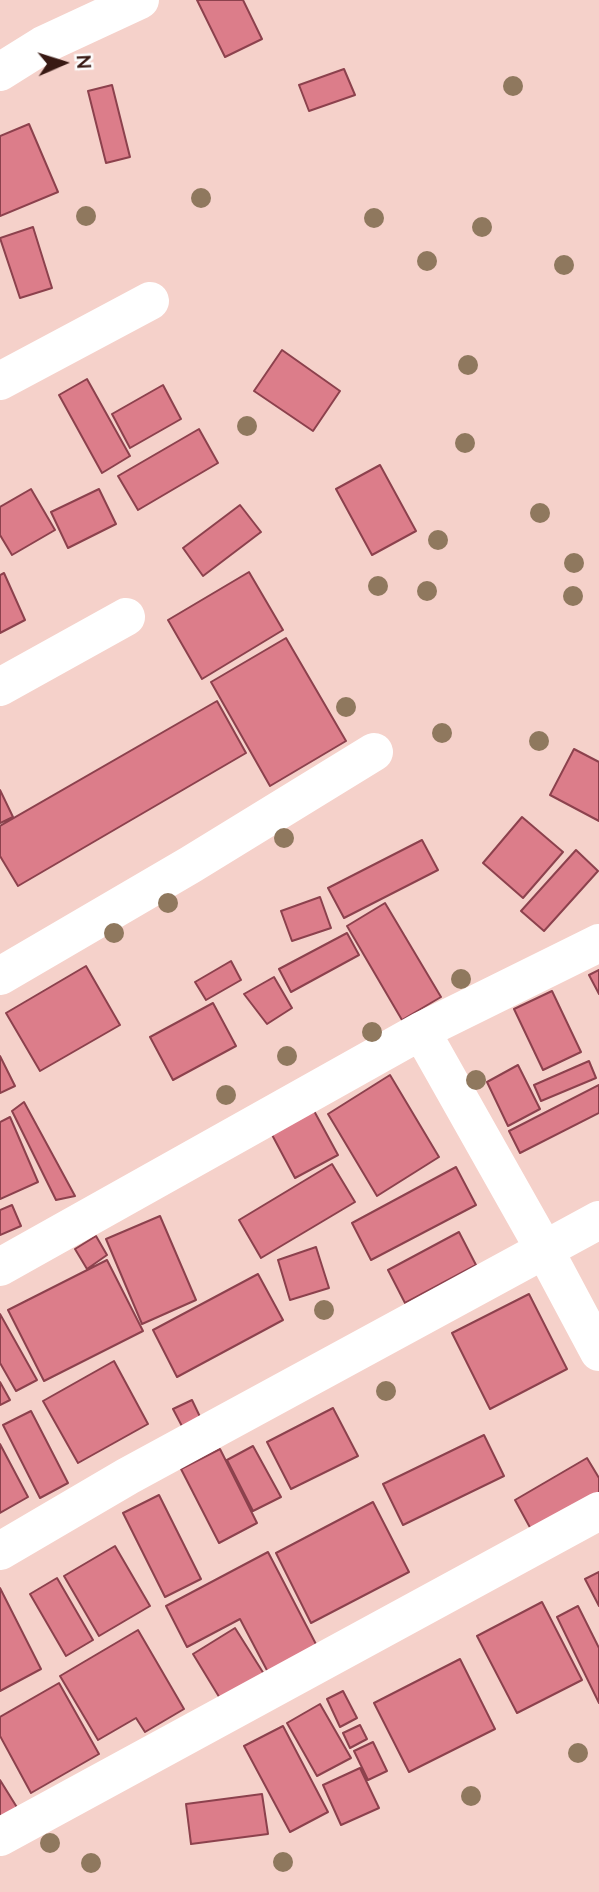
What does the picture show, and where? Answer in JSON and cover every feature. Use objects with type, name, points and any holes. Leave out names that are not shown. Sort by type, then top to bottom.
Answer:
[{"type":"street","points":[[0,72],[43,45],[140,0]]},
{"type":"street","points":[[0,381],[150,301]]},
{"type":"street","points":[[0,687],[126,617]]},
{"type":"street","points":[[0,976],[190,865],[374,752]]},
{"type":"street","points":[[0,1267],[421,1031],[599,943]]},
{"type":"street","points":[[421,1031],[599,1352]]},
{"type":"street","points":[[0,1551],[128,1476],[599,1220]]},
{"type":"street","points":[[0,1837],[599,1511]]},
{"type":"building","points":[[197,0],[243,0],[262,39],[225,57]]},
{"type":"building","points":[[344,69],[355,95],[309,111],[299,85]]},
{"type":"building","points":[[112,85],[130,157],[106,163],[88,91]]},
{"type":"building","points":[[29,124],[58,192],[0,216],[0,136]]},
{"type":"building","points":[[33,227],[52,288],[20,298],[0,238]]},
{"type":"building","points":[[282,350],[340,391],[313,431],[254,391]]},
{"type":"building","points":[[87,379],[130,456],[102,473],[59,395]]},
{"type":"building","points":[[163,385],[181,419],[130,448],[112,414]]},
{"type":"building","points":[[199,429],[218,463],[138,510],[118,476]]},
{"type":"building","points":[[380,465],[416,531],[372,555],[336,489]]},
{"type":"building","points":[[31,489],[55,530],[12,555],[0,535],[0,507]]},
{"type":"building","points":[[99,489],[116,524],[68,548],[51,512]]},
{"type":"building","points":[[240,505],[261,532],[203,576],[183,548]]},
{"type":"building","points":[[249,572],[283,630],[202,679],[168,620]]},
{"type":"building","points":[[4,573],[25,620],[0,633],[0,575]]},
{"type":"building","points":[[286,638],[346,741],[270,786],[211,682]]},
{"type":"building","points":[[217,701],[246,753],[18,886],[0,856],[0,826]]},
{"type":"building","points":[[574,749],[599,762],[599,821],[550,795]]},
{"type":"building","points":[[0,790],[13,817],[0,823]]},
{"type":"building","points":[[522,817],[563,852],[523,898],[483,863]]},
{"type":"building","points":[[422,840],[438,870],[344,918],[328,888]]},
{"type":"building","points":[[576,850],[598,871],[544,931],[521,911]]},
{"type":"building","points":[[320,897],[331,928],[292,941],[281,911]]},
{"type":"building","points":[[385,903],[441,997],[402,1020],[347,926]]},
{"type":"building","points":[[347,933],[359,955],[291,992],[279,969]]},
{"type":"building","points":[[231,961],[241,980],[206,1000],[195,982]]},
{"type":"building","points":[[86,966],[120,1025],[40,1071],[6,1013]]},
{"type":"building","points":[[599,970],[599,994],[589,975]]},
{"type":"building","points":[[274,977],[292,1008],[267,1024],[244,994]]},
{"type":"building","points":[[552,991],[581,1052],[543,1070],[514,1009]]},
{"type":"building","points":[[213,1003],[236,1046],[173,1080],[150,1037]]},
{"type":"building","points":[[0,1056],[15,1086],[0,1093]]},
{"type":"building","points":[[589,1061],[596,1078],[541,1101],[534,1085]]},
{"type":"building","points":[[518,1065],[540,1109],[508,1126],[487,1082]]},
{"type":"building","points":[[390,1075],[439,1157],[377,1196],[328,1114]]},
{"type":"building","points":[[599,1085],[599,1113],[520,1153],[509,1131]]},
{"type":"building","points":[[24,1102],[75,1196],[56,1200],[12,1111]]},
{"type":"building","points":[[313,1109],[338,1155],[295,1178],[270,1131]]},
{"type":"building","points":[[10,1117],[38,1182],[0,1199],[0,1122]]},
{"type":"building","points":[[332,1164],[355,1202],[261,1258],[239,1220]]},
{"type":"building","points":[[456,1167],[476,1205],[371,1260],[352,1223]]},
{"type":"building","points":[[12,1205],[21,1226],[0,1235],[0,1210]]},
{"type":"building","points":[[160,1216],[196,1300],[142,1324],[106,1239]]},
{"type":"building","points":[[459,1232],[476,1265],[405,1303],[388,1270]]},
{"type":"building","points":[[96,1236],[107,1255],[87,1269],[75,1249]]},
{"type":"building","points":[[316,1247],[329,1288],[290,1300],[278,1260]]},
{"type":"building","points":[[107,1260],[143,1331],[44,1381],[8,1310]]},
{"type":"building","points":[[258,1274],[283,1320],[177,1377],[153,1330]]},
{"type":"building","points":[[529,1294],[567,1369],[490,1409],[452,1333]]},
{"type":"building","points":[[0,1314],[37,1380],[16,1391],[0,1363]]},
{"type":"building","points":[[114,1361],[148,1424],[78,1463],[43,1401]]},
{"type":"building","points":[[0,1382],[10,1400],[0,1405]]},
{"type":"building","points":[[192,1400],[202,1421],[184,1430],[173,1409]]},
{"type":"building","points":[[333,1408],[358,1456],[291,1489],[267,1442]]},
{"type":"building","points":[[31,1411],[68,1483],[40,1498],[3,1425]]},
{"type":"building","points":[[484,1435],[504,1476],[403,1525],[383,1484]]},
{"type":"building","points":[[0,1444],[28,1497],[0,1513]]},
{"type":"building","points":[[253,1446],[281,1497],[253,1511],[227,1460]]},
{"type":"building","points":[[220,1449],[257,1523],[219,1543],[181,1469]]},
{"type":"building","points":[[587,1458],[599,1478],[599,1496],[533,1533],[515,1500]]},
{"type":"building","points":[[159,1495],[201,1579],[165,1597],[123,1513]]},
{"type":"building","points":[[373,1502],[409,1572],[311,1623],[276,1553]]},
{"type":"building","points":[[115,1546],[150,1606],[99,1636],[64,1576]]},
{"type":"building","points":[[268,1552],[319,1650],[270,1676],[240,1619],[187,1647],[166,1606]]},
{"type":"building","points":[[599,1572],[599,1606],[585,1579]]},
{"type":"building","points":[[57,1578],[93,1640],[66,1656],[30,1594]]},
{"type":"building","points":[[0,1588],[41,1669],[0,1691]]},
{"type":"building","points":[[542,1602],[582,1680],[517,1713],[477,1636]]},
{"type":"building","points":[[578,1606],[599,1648],[599,1703],[557,1617]]},
{"type":"building","points":[[235,1628],[264,1674],[221,1700],[193,1654]]},
{"type":"building","points":[[138,1630],[184,1709],[145,1732],[136,1718],[98,1740],[60,1676]]},
{"type":"building","points":[[460,1659],[495,1729],[409,1772],[374,1703]]},
{"type":"building","points":[[59,1683],[99,1754],[31,1793],[0,1736],[0,1717]]},
{"type":"building","points":[[343,1691],[357,1718],[340,1727],[327,1699]]},
{"type":"building","points":[[320,1704],[351,1758],[317,1776],[287,1723]]},
{"type":"building","points":[[360,1725],[367,1739],[350,1748],[343,1733]]},
{"type":"building","points":[[283,1726],[328,1812],[290,1832],[244,1746]]},
{"type":"building","points":[[373,1742],[387,1771],[368,1780],[354,1751]]},
{"type":"building","points":[[360,1768],[379,1808],[341,1825],[323,1785]]},
{"type":"building","points":[[0,1780],[18,1809],[0,1820]]},
{"type":"building","points":[[262,1794],[268,1834],[191,1844],[186,1804]]}]
